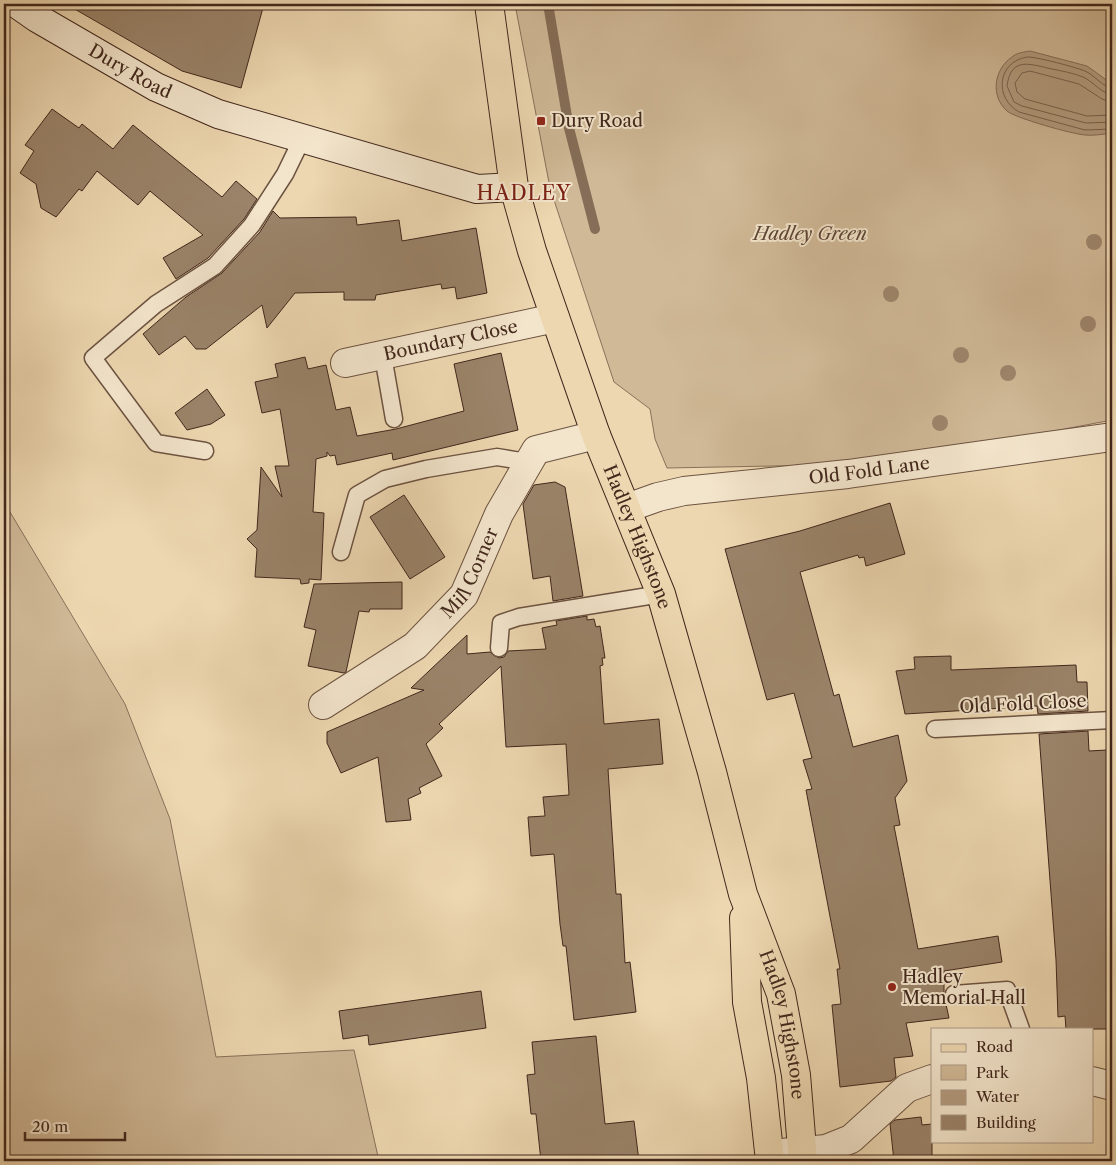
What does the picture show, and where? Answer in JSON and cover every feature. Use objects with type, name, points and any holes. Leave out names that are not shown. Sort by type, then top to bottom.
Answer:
[{"type":"main road","points":[[489,4],[514,187]]},
{"type":"main road","name":"Hadley Highstone","points":[[514,187],[555,318],[596,435],[628,508],[661,594],[712,772],[743,894],[781,994],[796,1075],[803,1156]]},
{"type":"main road","name":"Hadley Highstone","points":[[743,894],[747,1002],[761,1078],[770,1158]]},
{"type":"street","name":"Dury Road","points":[[17,4],[156,87],[218,114],[477,189],[514,187]]},
{"type":"street","name":"Boundary Close","points":[[345,363],[555,318]]},
{"type":"street","name":"Mill Corner","points":[[323,705],[415,646],[464,595],[499,514],[527,462],[536,450],[596,435]]},
{"type":"street","name":"Old Fold Lane","points":[[628,508],[658,497],[684,491],[848,474],[1112,437]]},
{"type":"street","points":[[770,1158],[803,1156],[852,1139],[907,1088],[931,1079]]},
{"type":"street","points":[[1094,1082],[1112,1086]]},
{"type":"lane","points":[[205,451],[156,444],[93,358],[156,304],[215,266],[252,225],[285,174],[302,139]]},
{"type":"lane","points":[[383,356],[394,419]]},
{"type":"lane","points":[[341,552],[357,495],[385,479],[426,469],[497,456],[527,462]]},
{"type":"lane","points":[[499,648],[501,623],[519,617],[661,594]]},
{"type":"lane","name":"Old Fold Close","points":[[935,729],[1112,720]]},
{"type":"lane","points":[[954,994],[1006,990],[1021,1028]]},
{"type":"green space","name":"Hadley Green","points":[[515,4],[1112,4],[1112,420],[881,464],[667,468],[655,439],[650,409],[614,382],[550,188]]},
{"type":"green space","points":[[4,502],[125,704],[170,819],[216,1057],[354,1050],[379,1161],[4,1161]]},
{"type":"water","points":[[1030,51],[1087,66],[1112,84],[1112,133],[1078,134],[1032,121],[1007,111],[998,98],[996,90],[998,75],[1006,62],[1014,56]]},
{"type":"building","points":[[66,4],[264,4],[241,88],[182,71]]},
{"type":"building","points":[[52,109],[79,128],[82,124],[113,149],[133,125],[222,197],[236,181],[257,199],[244,219],[208,258],[176,279],[163,258],[203,235],[150,191],[138,205],[97,171],[82,191],[79,189],[56,217],[41,208],[36,184],[20,173],[34,151],[25,145]]},
{"type":"building","points":[[273,211],[280,218],[356,217],[357,225],[399,220],[402,241],[476,228],[487,293],[457,299],[455,287],[442,289],[441,284],[376,295],[375,300],[344,300],[344,292],[295,293],[267,328],[262,305],[206,349],[196,349],[185,336],[159,355],[143,334],[186,297],[222,273],[260,232]]},
{"type":"building","points":[[501,353],[518,430],[393,460],[392,453],[337,465],[335,455],[330,456],[327,452],[327,456],[316,459],[313,512],[324,513],[321,580],[309,579],[309,583],[301,584],[300,579],[255,577],[257,549],[247,539],[257,530],[261,467],[282,497],[275,466],[289,466],[280,409],[262,413],[255,382],[278,377],[275,364],[305,357],[308,369],[326,365],[336,410],[350,407],[357,436],[396,429],[464,411],[454,364]]},
{"type":"building","points":[[207,389],[225,415],[211,424],[187,430],[175,413]]},
{"type":"building","points":[[555,482],[565,487],[583,596],[553,601],[550,576],[533,579],[523,504],[534,485]]},
{"type":"building","points":[[404,495],[445,557],[410,579],[370,517]]},
{"type":"building","points":[[890,503],[905,554],[866,566],[864,557],[859,558],[858,555],[800,572],[834,696],[839,694],[853,747],[898,735],[907,781],[895,798],[900,825],[894,826],[918,949],[998,936],[1002,962],[944,971],[944,995],[949,1018],[906,1023],[913,1056],[894,1058],[896,1077],[891,1081],[840,1087],[832,1005],[841,1004],[837,969],[840,969],[806,790],[812,789],[803,760],[812,758],[794,693],[767,700],[725,549],[800,531]]},
{"type":"building","points":[[402,582],[402,609],[359,611],[346,672],[308,666],[316,630],[304,627],[314,584]]},
{"type":"building","points":[[587,616],[587,620],[594,619],[596,627],[600,626],[605,658],[602,658],[603,665],[600,666],[604,724],[659,719],[663,764],[608,769],[616,894],[621,894],[625,963],[630,962],[636,1012],[574,1020],[566,946],[563,946],[560,924],[554,854],[531,856],[528,817],[545,816],[543,797],[569,795],[566,744],[506,747],[501,666],[439,724],[443,728],[426,744],[442,776],[419,788],[421,793],[408,799],[411,820],[386,822],[378,757],[341,773],[327,743],[327,732],[424,690],[411,688],[467,635],[467,654],[490,652],[499,658],[504,657],[508,651],[546,649],[542,628],[557,625],[556,621]]},
{"type":"building","points":[[951,656],[951,670],[1076,665],[1077,682],[1087,682],[1088,711],[1038,714],[1037,706],[905,714],[896,671],[915,669],[914,657]]},
{"type":"building","points":[[1088,731],[1089,751],[1107,750],[1112,838],[1112,1029],[1066,1028],[1065,1016],[1058,1017],[1056,960],[1039,734]]},
{"type":"building","points":[[481,991],[486,1028],[369,1045],[368,1035],[343,1039],[339,1011]]},
{"type":"building","points":[[596,1036],[605,1124],[634,1121],[639,1161],[541,1161],[536,1114],[531,1114],[527,1075],[535,1074],[532,1042]]},
{"type":"building","points":[[921,1117],[922,1125],[931,1124],[932,1161],[894,1161],[890,1124],[895,1120]]},
{"type":"waterway","points":[[548,4],[569,128],[595,229]]},
{"type":"place","name":"Dury Road","points":[[541,121]]},
{"type":"place","name":"Hadley Memorial Hall","points":[[892,987]]},
{"type":"district","name":"HADLEY","points":[[524,193]]}]
